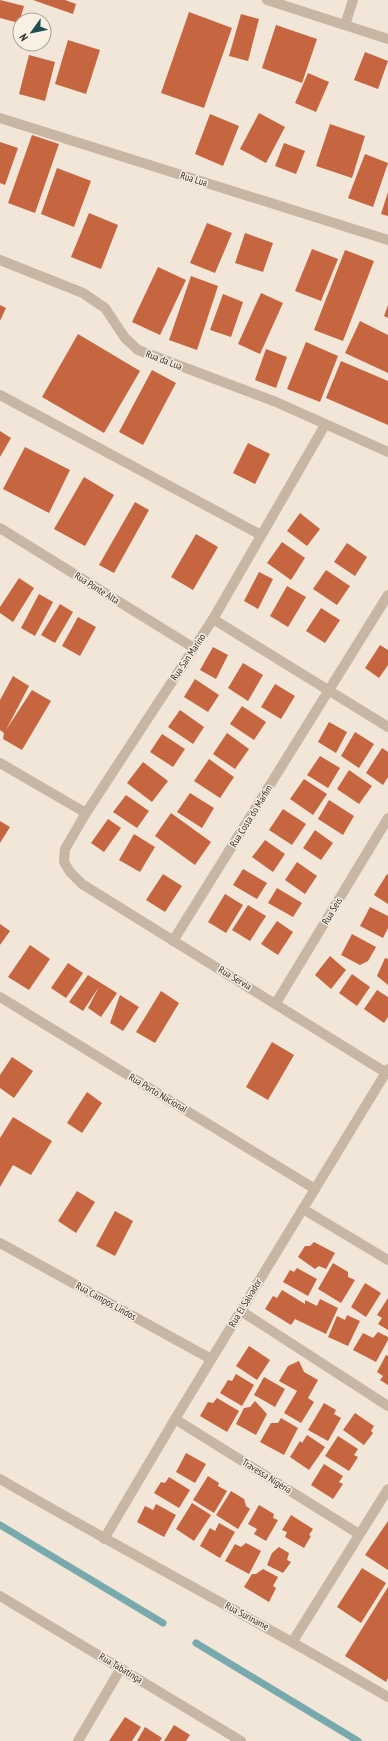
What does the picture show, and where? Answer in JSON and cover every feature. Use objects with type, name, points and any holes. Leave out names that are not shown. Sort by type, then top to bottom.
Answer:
[{"type":"street","points":[[267,0],[388,39]]},
{"type":"street","points":[[345,25],[353,0]]},
{"type":"street","name":"Rua Lua","points":[[0,118],[388,240]]},
{"type":"street","name":"Rua da Lua","points":[[0,260],[83,293],[105,308],[125,338],[138,350],[276,402],[388,452]]},
{"type":"street","points":[[0,395],[262,535]]},
{"type":"street","name":"Rua San Marino","points":[[82,884],[70,872],[64,862],[65,849],[86,813],[213,620],[325,425]]},
{"type":"street","name":"Rua Ponte Alta","points":[[0,528],[194,648]]},
{"type":"street","name":"Rua Costa do Marfim","points":[[173,941],[388,594]]},
{"type":"street","points":[[213,620],[388,727]]},
{"type":"street","points":[[0,763],[86,813]]},
{"type":"street","name":"Rua Seis","points":[[276,1003],[388,818]]},
{"type":"street","name":"Rua Servia","points":[[82,884],[387,1072]]},
{"type":"street","name":"Rua Porto Nacional","points":[[0,997],[315,1189]]},
{"type":"street","name":"Rua El Salvador","points":[[104,1539],[211,1359],[387,1072]]},
{"type":"street","points":[[303,1208],[388,1260]]},
{"type":"street","name":"Rua Campos Lindos","points":[[0,1243],[211,1359]]},
{"type":"street","points":[[241,1311],[388,1406]]},
{"type":"street","name":"Travessa Nigéria","points":[[175,1419],[359,1534]]},
{"type":"street","name":"Rua Suriname","points":[[0,1479],[104,1539],[293,1641],[388,1697]]},
{"type":"street","points":[[293,1641],[388,1489]]},
{"type":"street","name":"Rua Tabatinga","points":[[0,1596],[242,1741]]},
{"type":"street","points":[[78,1741],[121,1668]]},
{"type":"building","points":[[0,0],[24,6],[22,12],[12,12],[12,21],[0,18]]},
{"type":"building","points":[[33,0],[65,0],[76,4],[73,14]]},
{"type":"building","points":[[189,12],[232,28],[204,108],[161,93]]},
{"type":"building","points":[[241,14],[259,19],[248,61],[229,56]]},
{"type":"building","points":[[276,25],[317,39],[302,83],[262,68]]},
{"type":"building","points":[[68,40],[100,50],[86,94],[55,84]]},
{"type":"building","points":[[365,52],[388,61],[378,89],[354,80]]},
{"type":"building","points":[[29,55],[55,62],[45,101],[19,94]]},
{"type":"building","points":[[308,73],[329,82],[316,112],[295,103]]},
{"type":"building","points":[[259,113],[285,127],[266,163],[240,149]]},
{"type":"building","points":[[210,114],[239,126],[223,166],[195,154]]},
{"type":"building","points":[[330,124],[365,136],[352,178],[316,166]]},
{"type":"building","points":[[32,135],[59,144],[35,213],[8,203]]},
{"type":"building","points":[[0,142],[18,148],[5,185],[0,183]]},
{"type":"building","points":[[284,143],[305,151],[296,174],[275,166]]},
{"type":"building","points":[[365,154],[388,163],[373,207],[348,198]]},
{"type":"building","points":[[57,168],[91,181],[74,227],[41,214]]},
{"type":"building","points":[[388,192],[388,216],[381,214]]},
{"type":"building","points":[[89,213],[118,225],[101,269],[71,257]]},
{"type":"building","points":[[207,223],[232,233],[215,273],[190,263]]},
{"type":"building","points":[[245,233],[273,243],[263,272],[235,263]]},
{"type":"building","points":[[312,249],[338,259],[321,301],[295,291]]},
{"type":"building","points":[[345,250],[374,261],[343,341],[314,330]]},
{"type":"building","points":[[158,267],[186,280],[160,335],[132,322]]},
{"type":"building","points":[[191,276],[218,286],[197,350],[169,340]]},
{"type":"building","points":[[261,293],[283,303],[260,354],[238,344]]},
{"type":"building","points":[[223,294],[243,302],[231,337],[210,330]]},
{"type":"building","points":[[0,305],[6,308],[0,321]]},
{"type":"building","points":[[388,305],[388,318],[384,316]]},
{"type":"building","points":[[360,321],[388,335],[388,373],[345,353]]},
{"type":"building","points":[[78,334],[140,371],[104,433],[42,397]]},
{"type":"building","points":[[306,342],[338,356],[320,402],[287,389]]},
{"type":"building","points":[[266,349],[287,357],[276,388],[255,380]]},
{"type":"building","points":[[341,361],[388,381],[388,425],[326,398]]},
{"type":"building","points":[[152,370],[176,383],[143,445],[119,432]]},
{"type":"building","points":[[0,431],[11,438],[0,457]]},
{"type":"building","points":[[248,443],[270,454],[255,484],[233,473]]},
{"type":"building","points":[[25,447],[70,470],[49,513],[3,489]]},
{"type":"building","points":[[84,477],[114,495],[85,546],[54,529]]},
{"type":"building","points":[[135,502],[149,510],[114,573],[99,565]]},
{"type":"building","points":[[300,513],[320,529],[307,546],[287,531]]},
{"type":"building","points":[[196,534],[218,547],[193,590],[171,577]]},
{"type":"building","points":[[282,542],[305,558],[291,580],[267,563]]},
{"type":"building","points":[[347,543],[367,557],[355,576],[334,562]]},
{"type":"building","points":[[326,570],[350,586],[337,605],[313,589]]},
{"type":"building","points":[[259,572],[273,579],[258,609],[244,601]]},
{"type":"building","points":[[19,578],[34,588],[13,622],[0,613],[0,607]]},
{"type":"building","points":[[287,586],[306,597],[288,627],[270,616]]},
{"type":"building","points":[[39,594],[53,602],[35,636],[21,628]]},
{"type":"building","points":[[60,604],[73,612],[55,643],[41,635]]},
{"type":"building","points":[[321,608],[340,620],[325,643],[306,631]]},
{"type":"building","points":[[78,617],[96,627],[80,656],[62,646]]},
{"type":"building","points":[[380,645],[388,650],[388,665],[379,678],[365,668]]},
{"type":"building","points":[[213,647],[228,655],[216,679],[200,670]]},
{"type":"building","points":[[243,663],[263,675],[248,701],[228,688]]},
{"type":"building","points":[[13,676],[29,686],[6,730],[32,690],[51,701],[22,750],[3,739],[4,733],[0,730],[0,700]]},
{"type":"building","points":[[195,679],[219,695],[208,712],[184,697]]},
{"type":"building","points":[[275,684],[295,696],[281,719],[261,707]]},
{"type":"building","points":[[242,706],[266,722],[254,740],[230,724]]},
{"type":"building","points":[[180,710],[204,727],[193,744],[168,727]]},
{"type":"building","points":[[329,722],[347,732],[336,753],[318,742]]},
{"type":"building","points":[[355,732],[374,744],[359,768],[341,756]]},
{"type":"building","points":[[227,733],[249,749],[235,769],[213,754]]},
{"type":"building","points":[[162,734],[185,749],[173,767],[150,752]]},
{"type":"building","points":[[382,748],[388,752],[388,777],[383,785],[366,773]]},
{"type":"building","points":[[320,756],[340,768],[328,788],[307,775]]},
{"type":"building","points":[[209,759],[234,777],[220,798],[194,781]]},
{"type":"building","points":[[143,762],[168,781],[152,802],[127,783]]},
{"type":"building","points":[[349,770],[372,786],[359,804],[337,789]]},
{"type":"building","points":[[304,779],[327,794],[313,815],[290,799]]},
{"type":"building","points":[[190,793],[214,808],[202,828],[177,812]]},
{"type":"building","points":[[126,795],[149,811],[137,828],[113,812]]},
{"type":"building","points":[[329,800],[354,816],[343,835],[318,819]]},
{"type":"building","points":[[283,809],[306,824],[292,845],[269,830]]},
{"type":"building","points":[[171,813],[211,842],[195,865],[155,836]]},
{"type":"building","points":[[108,819],[121,828],[104,852],[91,843]]},
{"type":"building","points":[[0,821],[10,827],[0,843]]},
{"type":"building","points":[[315,830],[333,843],[321,860],[303,848]]},
{"type":"building","points":[[134,834],[155,847],[140,872],[119,860]]},
{"type":"building","points":[[265,840],[285,854],[273,872],[252,857]]},
{"type":"building","points":[[297,862],[317,876],[305,894],[285,880]]},
{"type":"building","points":[[243,869],[267,883],[257,899],[233,885]]},
{"type":"building","points":[[163,874],[182,886],[165,912],[146,900]]},
{"type":"building","points":[[387,874],[388,875],[388,904],[374,895]]},
{"type":"building","points":[[277,888],[302,903],[293,917],[268,903]]},
{"type":"building","points":[[225,894],[243,905],[226,933],[208,922]]},
{"type":"building","points":[[248,905],[266,916],[250,941],[232,930]]},
{"type":"building","points":[[370,907],[388,916],[388,928],[383,938],[360,926]]},
{"type":"building","points":[[277,921],[293,932],[278,955],[261,944]]},
{"type":"building","points":[[0,924],[10,931],[0,945]]},
{"type":"building","points":[[352,934],[376,947],[368,961],[360,965],[341,955]]},
{"type":"building","points":[[30,945],[50,959],[29,990],[8,977]]},
{"type":"building","points":[[330,956],[346,970],[331,989],[315,975]]},
{"type":"building","points":[[385,958],[388,959],[388,985],[377,976]]},
{"type":"building","points":[[68,963],[83,973],[66,998],[51,988]]},
{"type":"building","points":[[352,974],[370,987],[357,1006],[339,993]]},
{"type":"building","points":[[88,975],[117,993],[101,1017],[88,1008],[99,987],[83,1011],[69,1002]]},
{"type":"building","points":[[377,990],[388,997],[388,1017],[384,1023],[364,1009]]},
{"type":"building","points":[[161,991],[179,1003],[155,1043],[136,1032]]},
{"type":"building","points":[[120,995],[139,1007],[123,1031],[110,1023]]},
{"type":"building","points":[[272,1042],[294,1055],[268,1100],[246,1087]]},
{"type":"building","points":[[12,1057],[33,1071],[14,1098],[0,1088],[0,1075]]},
{"type":"building","points":[[87,1092],[102,1103],[82,1133],[67,1123]]},
{"type":"building","points":[[13,1117],[52,1141],[31,1175],[13,1165],[0,1187],[0,1138]]},
{"type":"building","points":[[77,1191],[95,1202],[76,1233],[58,1221]]},
{"type":"building","points":[[115,1211],[133,1221],[115,1256],[96,1246]]},
{"type":"building","points":[[314,1242],[335,1253],[326,1269],[319,1266],[315,1269],[298,1257],[305,1246],[310,1246]]},
{"type":"building","points":[[333,1263],[348,1272],[348,1277],[355,1280],[341,1303],[318,1289]]},
{"type":"building","points":[[297,1268],[317,1279],[308,1296],[283,1282],[290,1270],[294,1272]]},
{"type":"building","points":[[365,1283],[381,1293],[366,1317],[351,1307]]},
{"type":"building","points":[[282,1290],[305,1304],[305,1300],[317,1306],[320,1299],[338,1308],[326,1334],[295,1319],[291,1325],[265,1309],[273,1296],[277,1298]]},
{"type":"building","points":[[388,1298],[388,1330],[378,1324],[382,1318],[377,1315]]},
{"type":"building","points":[[347,1315],[360,1321],[348,1346],[328,1337],[337,1316],[345,1320]]},
{"type":"building","points":[[378,1332],[388,1337],[388,1340],[376,1362],[353,1350],[363,1333],[373,1338]]},
{"type":"building","points":[[249,1346],[270,1360],[257,1380],[236,1366]]},
{"type":"building","points":[[386,1355],[388,1356],[388,1385],[380,1380],[383,1376],[377,1372]]},
{"type":"building","points":[[299,1361],[304,1372],[318,1380],[308,1398],[314,1402],[301,1423],[284,1413],[297,1391],[279,1381],[288,1366]]},
{"type":"building","points":[[236,1374],[254,1385],[242,1406],[220,1393],[228,1380],[232,1381]]},
{"type":"building","points":[[264,1377],[285,1389],[275,1407],[254,1395]]},
{"type":"building","points":[[217,1398],[239,1411],[227,1432],[200,1416],[208,1402],[213,1403]]},
{"type":"building","points":[[255,1401],[267,1414],[256,1435],[236,1424],[244,1408],[250,1407]]},
{"type":"building","points":[[324,1403],[336,1410],[334,1414],[341,1418],[328,1441],[308,1430]]},
{"type":"building","points":[[355,1413],[374,1426],[371,1431],[373,1433],[364,1445],[343,1430]]},
{"type":"building","points":[[281,1418],[298,1428],[284,1455],[260,1442],[271,1423],[278,1423]]},
{"type":"building","points":[[307,1435],[325,1447],[309,1470],[290,1457],[300,1441],[302,1443]]},
{"type":"building","points":[[338,1436],[358,1449],[354,1455],[358,1457],[349,1471],[325,1456]]},
{"type":"building","points":[[186,1453],[206,1464],[195,1483],[176,1472]]},
{"type":"building","points":[[324,1464],[343,1476],[339,1482],[343,1484],[333,1499],[311,1485]]},
{"type":"building","points":[[208,1476],[219,1483],[218,1486],[227,1491],[214,1513],[193,1500]]},
{"type":"building","points":[[169,1477],[190,1490],[179,1508],[154,1493],[161,1482],[165,1483]]},
{"type":"building","points":[[231,1491],[244,1499],[246,1506],[250,1509],[238,1529],[216,1515]]},
{"type":"building","points":[[192,1503],[211,1515],[194,1541],[176,1529]]},
{"type":"building","points":[[156,1504],[176,1515],[164,1537],[137,1522],[145,1506],[153,1510]]},
{"type":"building","points":[[259,1505],[274,1514],[273,1518],[278,1520],[266,1541],[254,1534],[257,1529],[248,1524]]},
{"type":"building","points":[[291,1515],[313,1529],[304,1548],[285,1537],[287,1532],[282,1530]]},
{"type":"building","points":[[388,1521],[388,1570],[365,1555]]},
{"type":"building","points":[[219,1523],[235,1532],[220,1558],[200,1546],[210,1528],[215,1531]]},
{"type":"building","points":[[246,1543],[261,1551],[249,1574],[225,1561],[235,1544],[241,1547]]},
{"type":"building","points":[[279,1547],[289,1553],[287,1560],[291,1562],[283,1573],[267,1565],[272,1553]]},
{"type":"building","points":[[362,1568],[386,1583],[361,1623],[337,1607]]},
{"type":"building","points":[[263,1569],[278,1577],[273,1586],[276,1588],[269,1602],[244,1587],[252,1574],[256,1574]]},
{"type":"building","points":[[388,1587],[388,1678],[386,1682],[345,1656]]},
{"type":"building","points":[[125,1717],[141,1727],[132,1741],[109,1741]]},
{"type":"building","points":[[174,1725],[190,1735],[186,1741],[164,1741]]},
{"type":"building","points":[[145,1727],[162,1738],[160,1741],[137,1741]]},
{"type":"waterway","points":[[0,1525],[163,1623]]},
{"type":"waterway","points":[[196,1643],[358,1741]]}]
